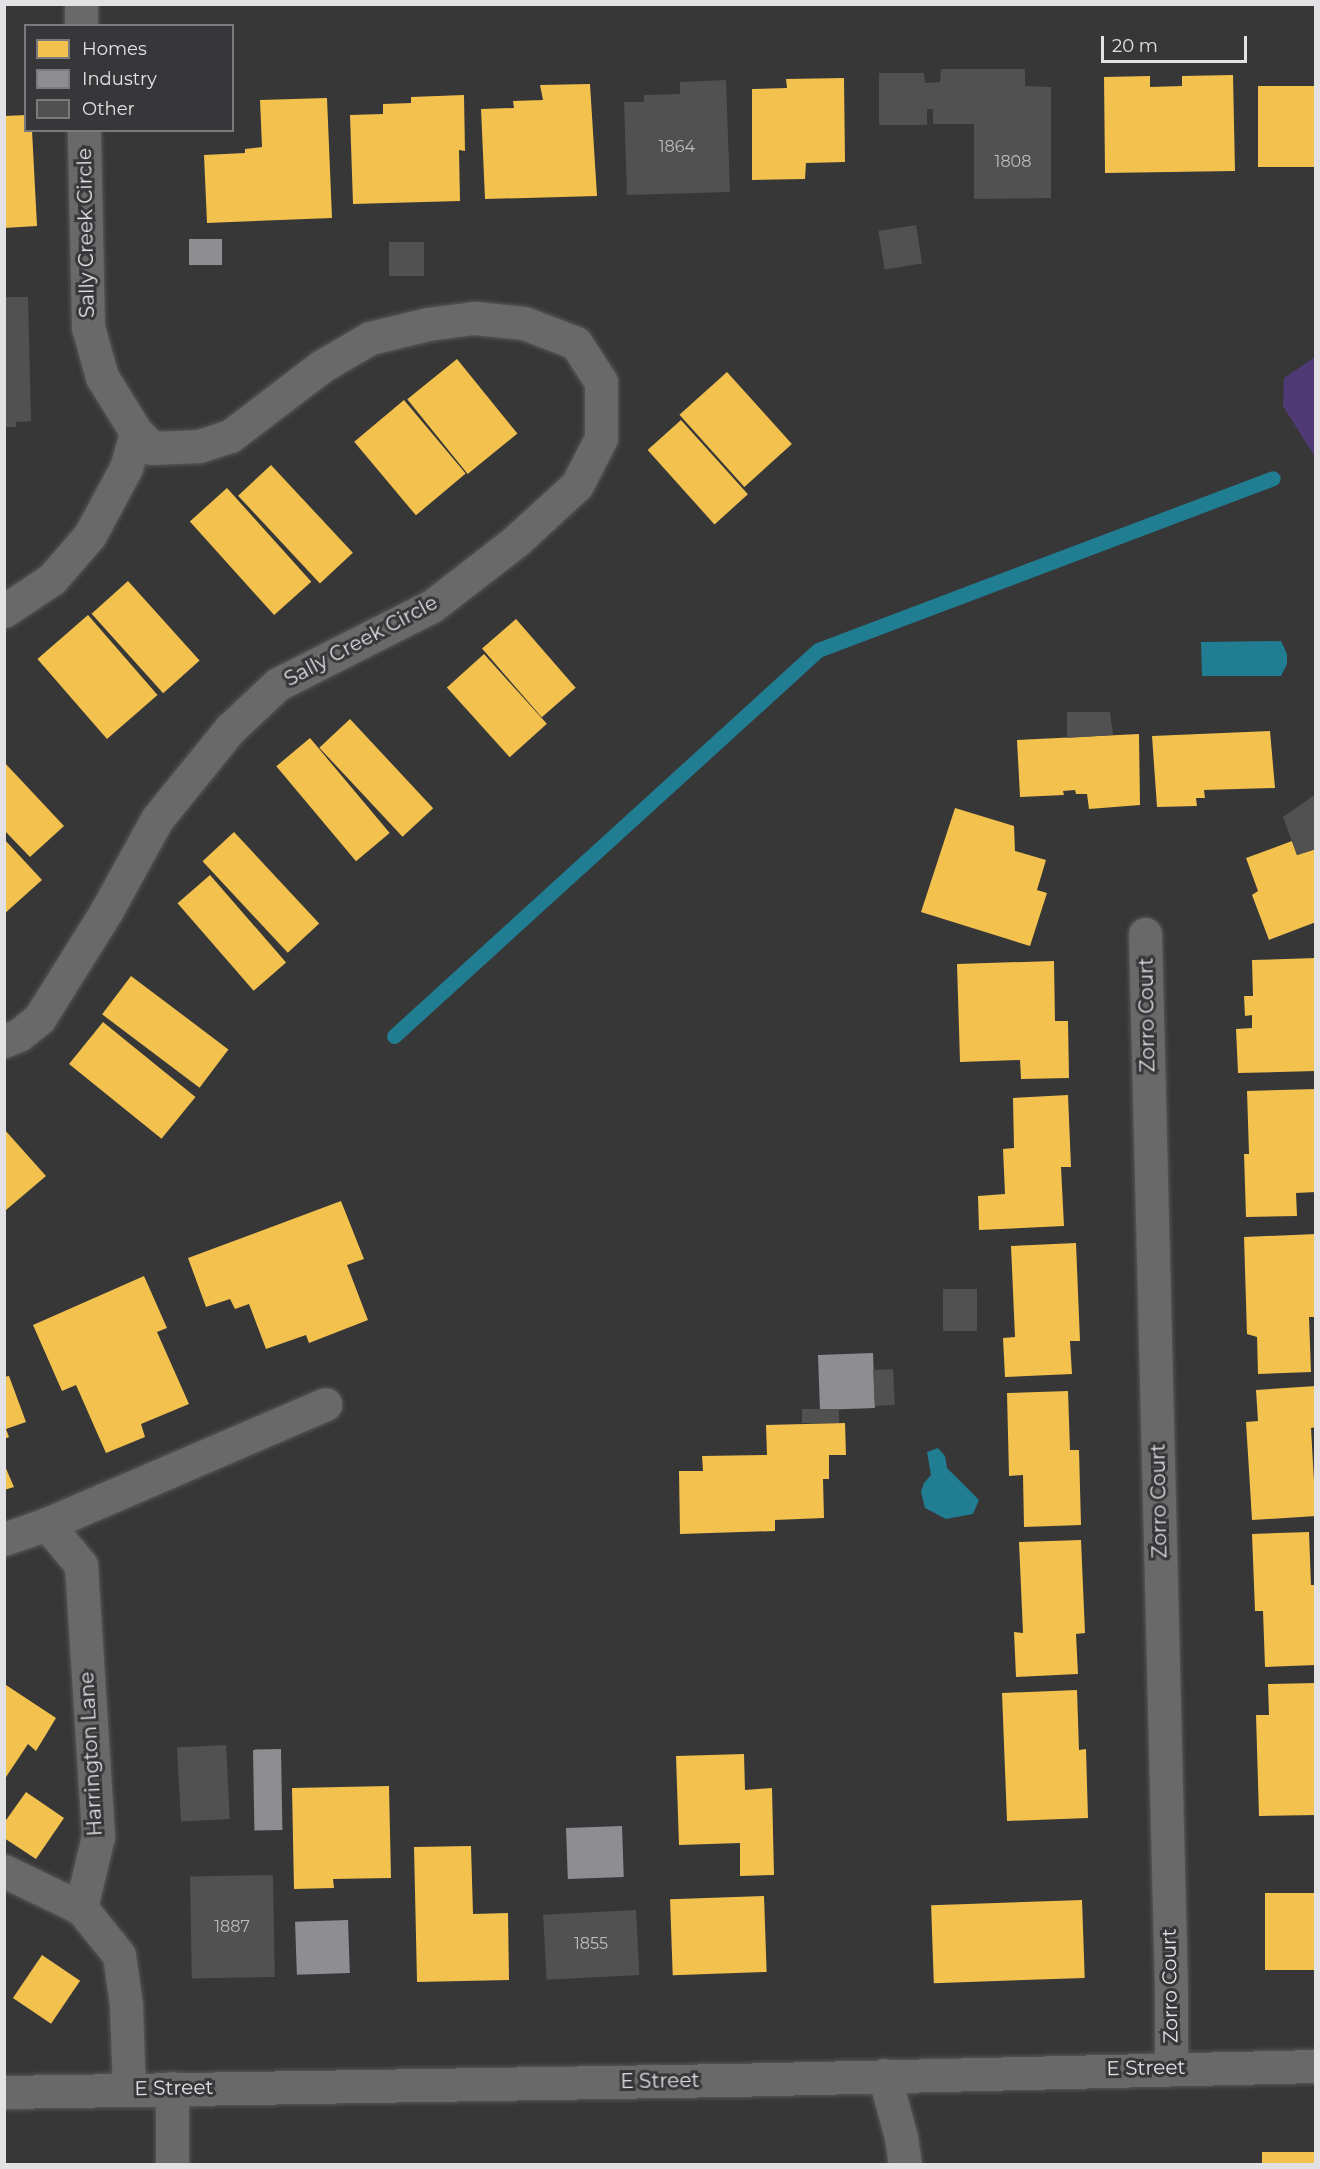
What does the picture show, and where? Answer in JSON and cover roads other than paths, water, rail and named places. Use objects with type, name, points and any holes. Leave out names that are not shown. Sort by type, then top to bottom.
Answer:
[{"type":"street","points":[[81,4],[81,24]]},
{"type":"street","name":"Sally Creek Circle","points":[[4,1041],[19,1035],[39,1019],[107,910],[157,819],[230,729],[278,684],[432,606],[516,542],[577,485],[601,438],[601,382],[576,342],[525,323],[474,318],[428,324],[370,338],[322,366],[230,435],[200,446],[152,448],[136,432],[102,377],[88,327],[84,132]]},
{"type":"street","points":[[4,611],[52,579],[90,535],[126,468],[136,432]]},
{"type":"street","name":"Zorro Court","points":[[1145,934],[1172,1990],[1171,2068]]},
{"type":"street","points":[[4,1539],[47,1524],[325,1404]]},
{"type":"street","name":"Harrington Lane","points":[[47,1524],[81,1565],[98,1836],[81,1908]]},
{"type":"street","points":[[4,1871],[81,1908],[119,1955],[126,2005],[129,2089]]},
{"type":"street","name":"E Street","points":[[4,2092],[731,2080],[1316,2066]]},
{"type":"street","points":[[884,2075],[901,2136],[905,2164]]},
{"type":"street","points":[[172,2088],[172,2164]]},
{"type":"water","points":[[1281,641],[1287,654],[1287,664],[1281,676],[1202,676],[1201,642]]},
{"type":"water","points":[[938,1448],[945,1456],[947,1468],[979,1500],[973,1514],[946,1519],[925,1508],[921,1492],[924,1483],[931,1475],[927,1452]]},
{"type":"waterway","points":[[394,1036],[818,650],[1273,478]]}]
